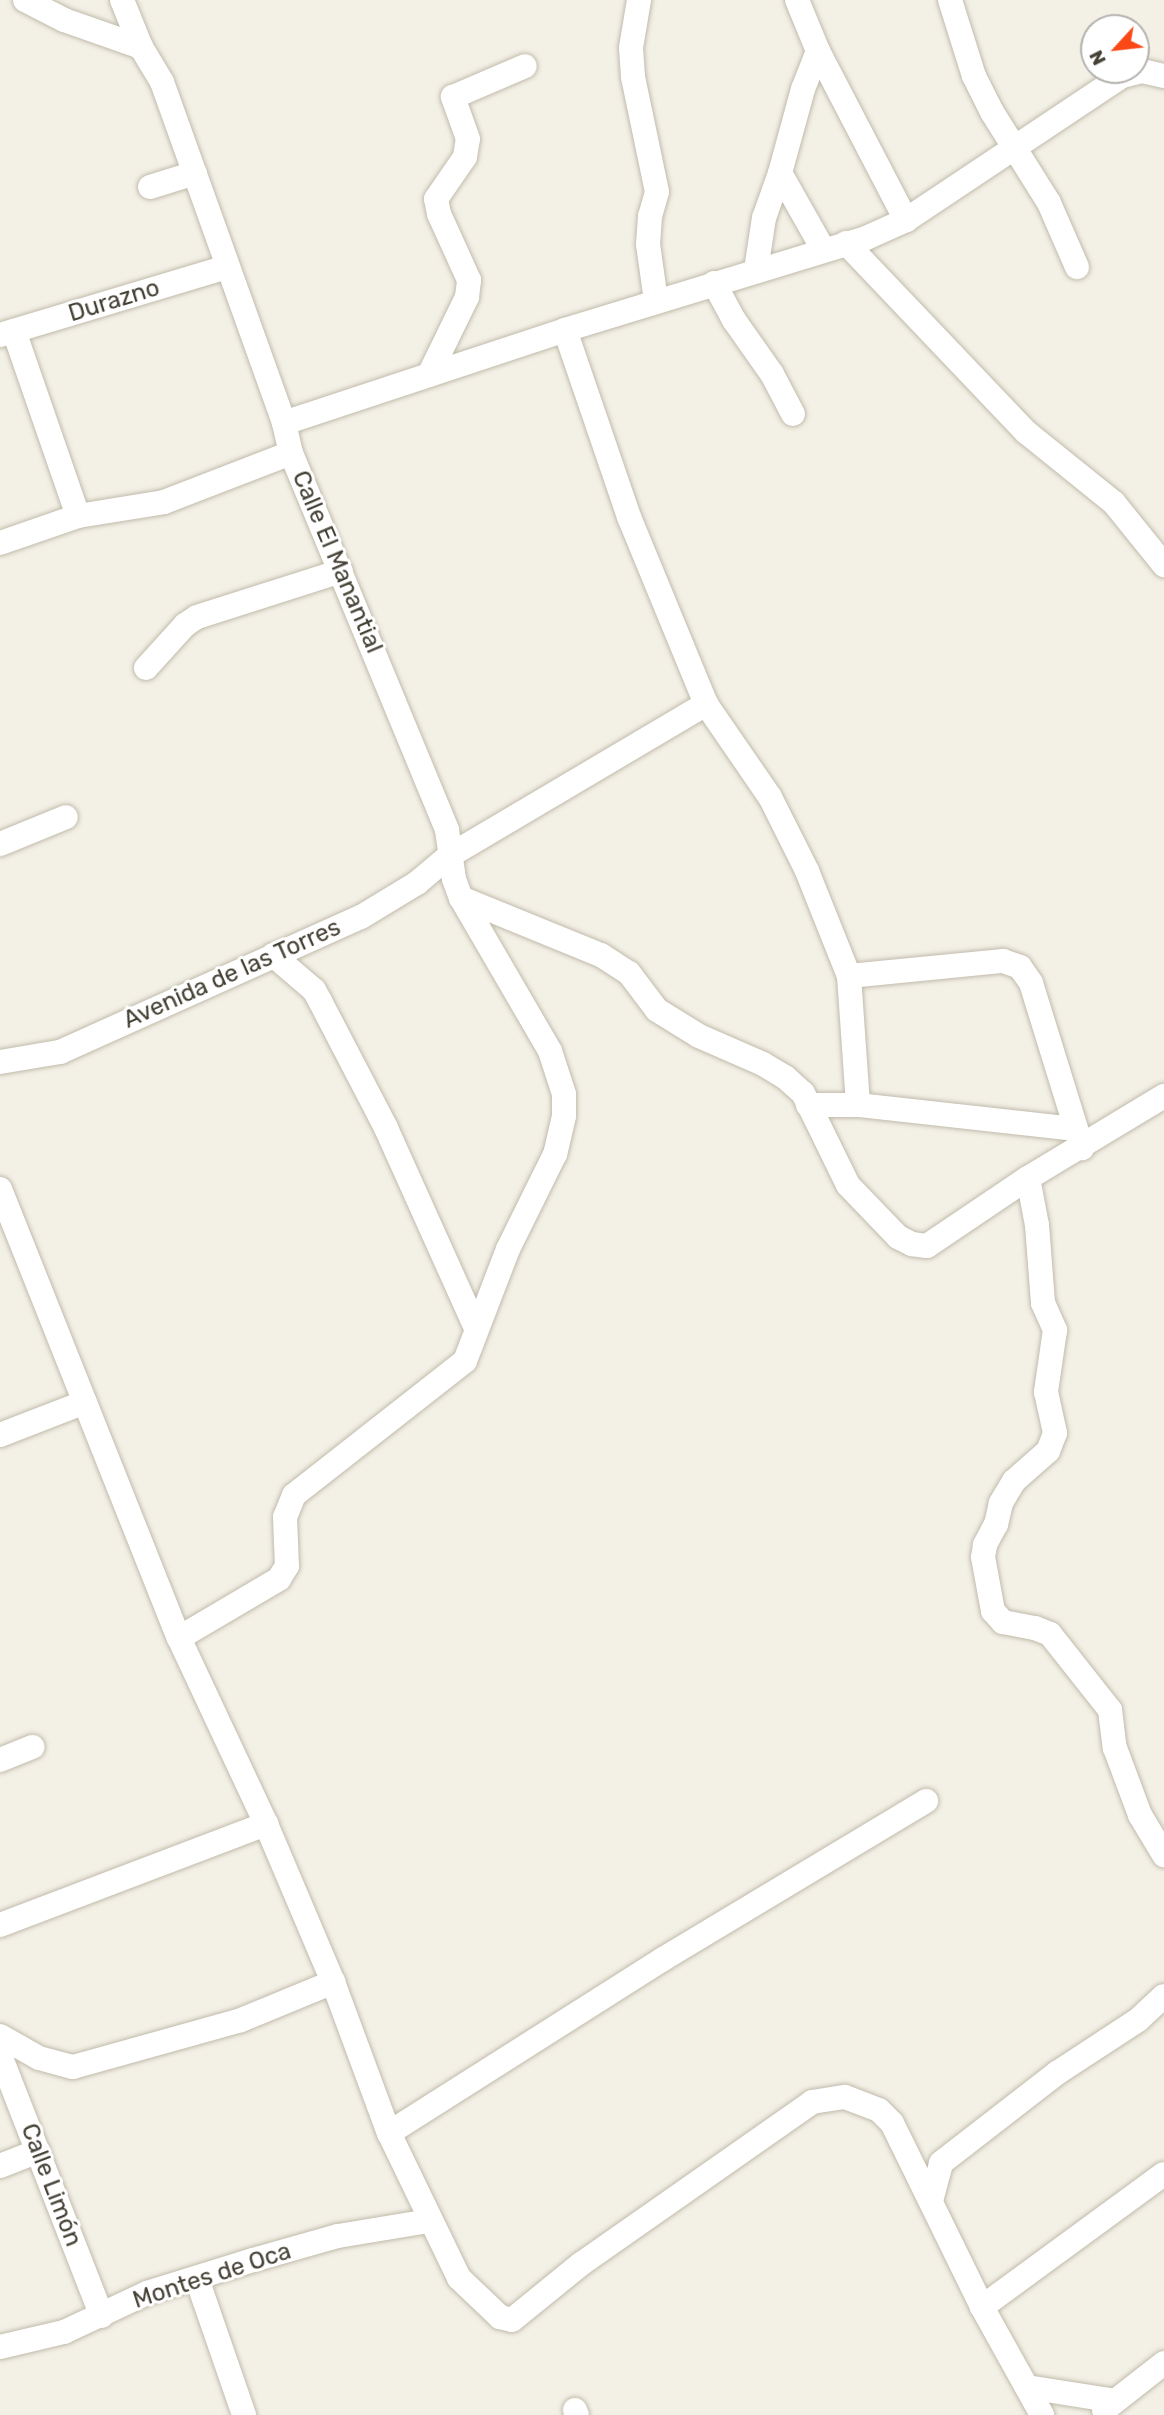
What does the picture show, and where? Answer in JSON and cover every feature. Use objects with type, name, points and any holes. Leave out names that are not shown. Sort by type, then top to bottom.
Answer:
[{"type":"street","points":[[25,0],[64,20],[141,47]]},
{"type":"street","name":"Calle El Manantial","points":[[121,0],[141,47],[162,82],[284,423],[291,453],[447,830],[449,856],[461,898],[551,1051],[562,1082],[564,1116],[555,1154],[508,1249],[476,1328],[470,1353],[460,1366],[289,1501],[285,1517],[287,1566],[284,1574],[179,1638]]},
{"type":"street","points":[[639,0],[631,58],[657,192],[650,216],[648,244],[656,301]]},
{"type":"street","points":[[797,0],[818,51],[906,220]]},
{"type":"street","points":[[950,0],[975,76],[1015,150],[1049,203],[1077,267]]},
{"type":"street","points":[[757,270],[764,218],[780,173],[803,89],[818,51]]},
{"type":"street","points":[[429,375],[467,298],[469,280],[439,214],[436,199],[465,156],[468,139],[453,97],[524,66]]},
{"type":"street","points":[[284,423],[565,330],[834,246],[906,220],[1015,150],[1122,76],[1142,71],[1164,76]]},
{"type":"street","points":[[150,187],[195,173]]},
{"type":"street","points":[[780,173],[834,246],[1027,432],[1114,503],[1164,565]]},
{"type":"street","name":"Durazno","points":[[7,333],[227,267]]},
{"type":"street","points":[[714,283],[734,320],[772,374],[793,414]]},
{"type":"street","points":[[565,330],[629,517],[706,704],[770,797],[807,871],[849,976],[858,1105]]},
{"type":"street","points":[[7,333],[78,516]]},
{"type":"street","points":[[0,543],[78,516],[164,502],[291,453]]},
{"type":"street","points":[[146,668],[185,625],[197,618],[341,571]]},
{"type":"street","name":"Avenida de las Torres","points":[[0,1062],[60,1052],[361,917],[417,883],[449,856],[706,704]]},
{"type":"street","points":[[0,844],[66,817]]},
{"type":"street","points":[[461,898],[601,955],[629,972],[657,1010],[699,1036],[764,1064],[785,1077],[803,1093],[848,1185],[898,1237],[912,1244],[927,1246],[1028,1178],[1079,1138],[1160,1107]]},
{"type":"street","points":[[273,955],[314,990],[320,1001],[386,1128],[476,1328]]},
{"type":"street","points":[[849,976],[1003,961],[1020,967],[1031,983],[1079,1138]]},
{"type":"street","points":[[808,1105],[858,1105],[1079,1138]]},
{"type":"street","points":[[1028,1178],[1037,1225],[1043,1303],[1055,1330],[1046,1392],[1055,1433],[1048,1451],[1014,1481],[1001,1503],[996,1524],[985,1545],[991,1602],[993,1611],[1003,1622],[1035,1628],[1050,1634],[1110,1710],[1115,1748],[1140,1815],[1164,1856]]},
{"type":"street","points":[[0,1189],[179,1638],[266,1824],[333,1982],[389,2133],[429,2221],[459,2278],[500,2317],[512,2320],[580,2264],[812,2102],[845,2097],[880,2110],[892,2123],[982,2307],[1042,2415]]},
{"type":"street","points":[[0,1435],[85,1402]]},
{"type":"street","points":[[0,1760],[33,1747]]},
{"type":"street","points":[[389,2133],[663,1959],[926,1801]]},
{"type":"street","points":[[0,1925],[266,1824]]},
{"type":"street","points":[[0,2036],[39,2058],[73,2067],[241,2020],[333,1982]]},
{"type":"street","points":[[931,2201],[941,2162],[1057,2073],[1159,2004]]},
{"type":"street","name":"Calle Limón","points":[[0,2054],[102,2316]]},
{"type":"street","points":[[904,2143],[941,2162]]},
{"type":"street","points":[[0,2166],[38,2151]]},
{"type":"street","points":[[982,2307],[1164,2174]]},
{"type":"street","name":"Montes de Oca","points":[[0,2347],[64,2332],[135,2298],[338,2236],[429,2221]]},
{"type":"street","points":[[197,2279],[244,2415]]},
{"type":"street","points":[[1027,2386],[1106,2408],[1164,2363]]}]
